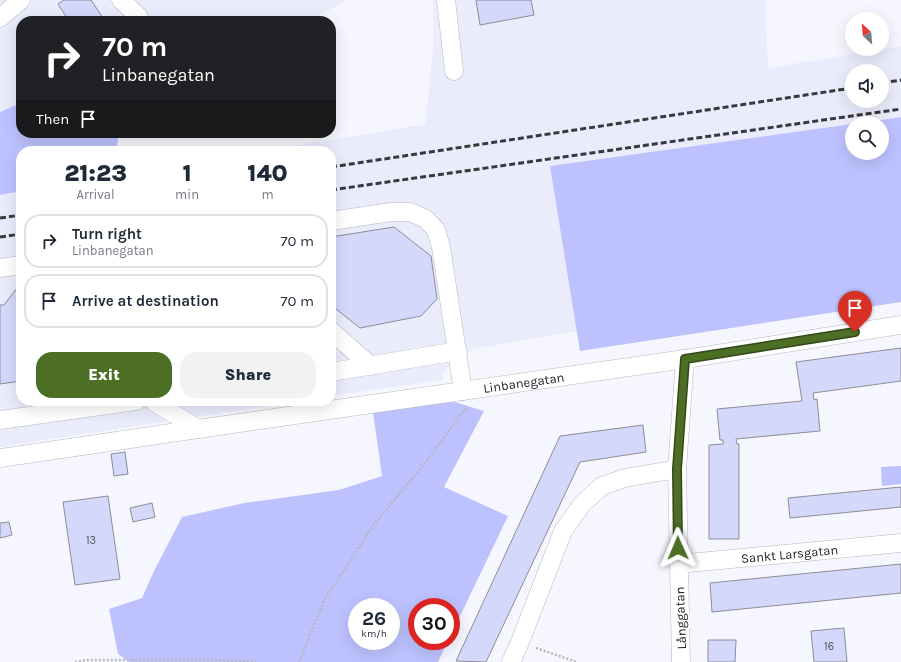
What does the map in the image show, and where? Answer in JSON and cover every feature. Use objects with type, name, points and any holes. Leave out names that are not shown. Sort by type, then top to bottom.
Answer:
[{"type":"street","points":[[0,18],[21,0]]},
{"type":"street","points":[[121,0],[138,16]]},
{"type":"street","points":[[446,0],[454,71]]},
{"type":"street","points":[[336,220],[391,212],[410,212],[426,219],[436,230],[441,247],[466,398]]},
{"type":"street","points":[[0,268],[16,266]]},
{"type":"street","name":"Linbanegatan","points":[[0,458],[198,429],[466,398],[685,359],[901,325]]},
{"type":"street","points":[[336,335],[371,366]]},
{"type":"street","points":[[336,371],[458,351]]},
{"type":"street","name":"Långgatan","points":[[681,662],[677,469],[685,359]]},
{"type":"street","points":[[0,420],[54,407],[68,406]]},
{"type":"street","points":[[161,406],[198,429]]},
{"type":"street","points":[[511,662],[563,531],[583,503],[602,486],[625,478],[677,469]]},
{"type":"street","name":"Sankt Larsgatan","points":[[678,564],[901,543]]},
{"type":"path","points":[[299,662],[325,599],[374,524],[426,462],[460,416],[466,398]]},
{"type":"path","points":[[520,642],[577,662]]},
{"type":"path","points":[[75,662],[86,660],[208,660],[256,662]]},
{"type":"shaded area","points":[[0,0],[347,0],[318,16],[16,16],[16,105],[0,112]]},
{"type":"shaded area","points":[[433,0],[765,0],[768,68],[845,55],[889,56],[889,48],[901,46],[901,117],[889,119],[889,116],[845,116],[845,125],[550,166],[578,331],[474,349],[443,371],[443,380],[336,395],[336,146],[295,146],[425,124],[433,50]]},
{"type":"shaded area","points":[[16,105],[16,138],[118,138],[117,146],[16,146],[16,192],[0,195],[0,112]]},
{"type":"shaded area","points":[[901,117],[901,302],[580,351],[550,166],[845,125],[845,160],[889,160],[889,119]]},
{"type":"shaded area","points":[[16,192],[16,406],[267,406],[0,447],[0,195]]},
{"type":"shaded area","points":[[448,400],[484,411],[444,487],[508,516],[460,616],[460,598],[408,598],[408,650],[444,650],[438,662],[129,662],[118,654],[109,609],[142,598],[182,517],[244,503],[339,490],[382,476],[373,412]]},
{"type":"shaded area","points":[[901,466],[901,484],[882,486],[881,467]]},
{"type":"building","points":[[64,0],[91,0],[102,16],[66,16],[58,4]]},
{"type":"building","points":[[476,0],[531,0],[534,15],[480,25]]},
{"type":"building","points":[[394,227],[431,256],[437,299],[421,316],[360,328],[336,309],[336,236]]},
{"type":"building","points":[[16,289],[16,382],[0,384],[0,305],[4,305]]},
{"type":"building","points":[[901,348],[901,381],[813,393],[814,400],[817,399],[820,431],[736,439],[737,444],[739,444],[739,539],[709,539],[709,445],[723,444],[723,440],[720,440],[717,409],[802,401],[796,362]]},
{"type":"building","points":[[643,425],[646,452],[580,462],[486,662],[456,661],[560,436]]},
{"type":"building","points":[[125,452],[128,474],[114,476],[111,454]]},
{"type":"building","points":[[901,487],[901,507],[790,518],[788,498]]},
{"type":"building","points":[[108,496],[120,579],[75,585],[63,502]]},
{"type":"building","points":[[152,503],[155,517],[133,522],[130,508]]},
{"type":"building","points":[[9,522],[12,535],[0,538],[0,523]]},
{"type":"building","points":[[901,564],[901,593],[712,612],[710,583]]},
{"type":"building","points":[[844,628],[847,662],[814,662],[811,631]]},
{"type":"building","points":[[708,640],[736,640],[735,662],[708,662]]},
{"type":"railway","points":[[889,82],[901,80]]},
{"type":"railway","points":[[336,166],[845,89]]},
{"type":"railway","points":[[336,189],[901,109]]},
{"type":"railway","points":[[0,218],[16,216]]},
{"type":"railway","points":[[0,237],[16,235]]},
{"type":"route","points":[[678,548],[677,469],[685,359],[855,332]]}]
